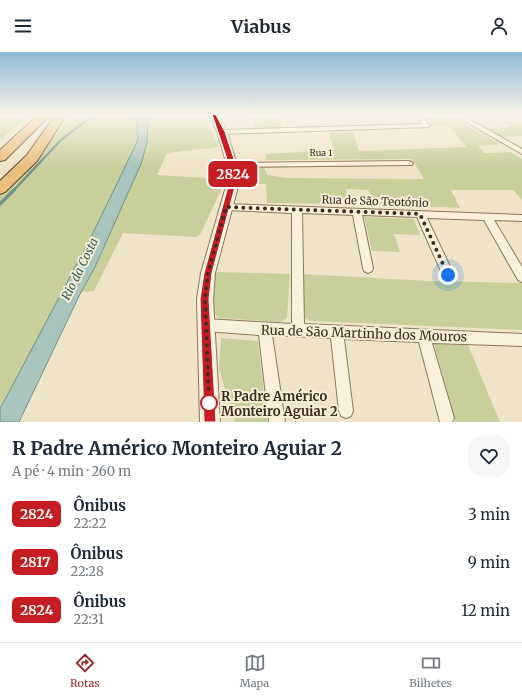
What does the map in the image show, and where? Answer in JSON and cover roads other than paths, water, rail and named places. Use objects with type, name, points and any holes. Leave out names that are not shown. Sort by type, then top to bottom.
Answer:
[{"type":"highway","points":[[0,148],[21,132]]},
{"type":"highway","points":[[0,156],[25,132]]},
{"type":"highway","points":[[0,176],[44,132]]},
{"type":"highway","points":[[0,189],[32,158],[50,132]]},
{"type":"street","points":[[210,422],[205,299],[208,273],[233,183],[232,165],[222,132]]},
{"type":"street","points":[[487,132],[522,152]]},
{"type":"street","name":"Rua 1","points":[[232,165],[410,164]]},
{"type":"street","name":"Rua de São Teotónio","points":[[226,207],[522,218]]},
{"type":"street","points":[[297,210],[298,330]]},
{"type":"street","points":[[357,212],[368,268]]},
{"type":"street","points":[[420,214],[448,275]]},
{"type":"street","points":[[487,217],[522,277]]},
{"type":"street","name":"Rua de São Martinho dos Mouros","points":[[205,325],[522,340]]},
{"type":"street","points":[[265,329],[277,422]]},
{"type":"street","points":[[337,332],[346,411]]},
{"type":"street","points":[[424,336],[446,418]]},
{"type":"water","name":"Rio da Costa","points":[[137,132],[147,132],[147,143],[141,164],[95,267],[81,292],[19,422],[0,422],[0,409],[90,239],[138,140]]},
{"type":"waterway","points":[[13,191],[61,140],[71,132]]},
{"type":"waterway","points":[[0,204],[13,191]]},
{"type":"place","name":"R Padre Américo Monteiro Aguiar 2","points":[[209,403]]}]
